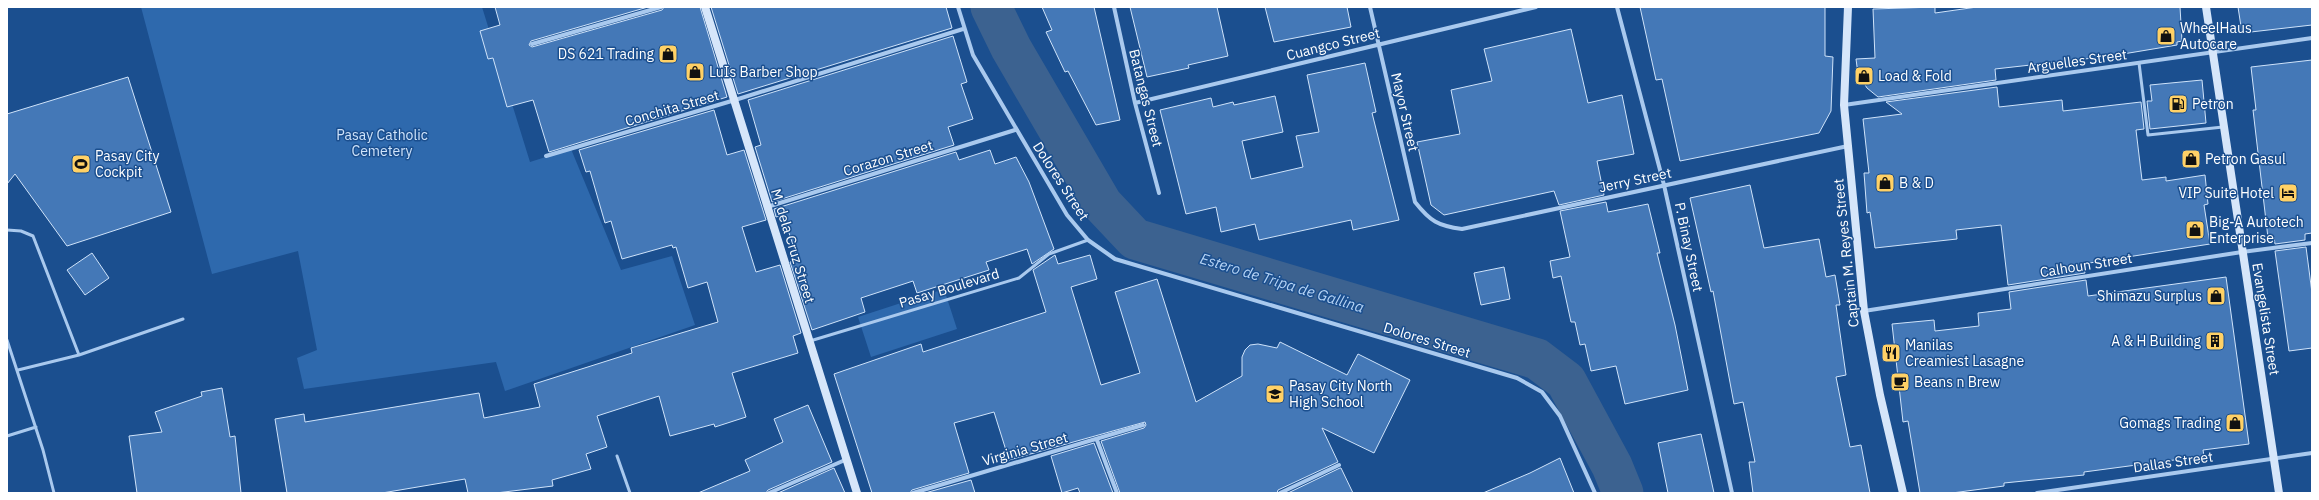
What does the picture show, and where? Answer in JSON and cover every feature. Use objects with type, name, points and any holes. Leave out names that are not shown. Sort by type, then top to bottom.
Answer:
[{"type":"street","points":[[532,44],[661,7]]},
{"type":"street","name":"M. dela Cruz Street","points":[[705,7],[735,100],[766,207],[808,342],[845,460],[857,493]]},
{"type":"street","name":"Dolores Street","points":[[958,7],[973,55],[1015,130],[1067,215],[1088,240],[1115,259],[1517,378],[1542,392],[1560,416],[1595,493]]},
{"type":"street","name":"Batangas Street","points":[[1114,7],[1135,103],[1159,193]]},
{"type":"street","name":"Mayor Street","points":[[1370,7],[1415,202],[1428,218]]},
{"type":"street","name":"Cuangco Street","points":[[1135,103],[1536,7]]},
{"type":"street","name":"P. Binay Street","points":[[1618,7],[1664,185],[1732,493]]},
{"type":"street","name":"Captain M. Reyes Street","points":[[1848,7],[1844,105],[1864,311],[1880,395],[1903,493]]},
{"type":"street","name":"Evangelista Street","points":[[2206,7],[2279,493]]},
{"type":"street","name":"Conchita Street","points":[[546,156],[735,100],[964,29]]},
{"type":"street","name":"Arguelles Street","points":[[1844,105],[2312,38]]},
{"type":"street","name":"Corazon Street","points":[[766,207],[1015,130]]},
{"type":"street","name":"Jerry Street","points":[[1428,218],[1445,227],[1462,229],[1848,146]]},
{"type":"street","name":"Calhoun Street","points":[[1864,311],[2242,252],[2312,243]]},
{"type":"street","name":"Virginia Street","points":[[913,493],[1097,440],[1143,425]]},
{"type":"street","points":[[1097,440],[1117,493]]},
{"type":"street","name":"Dallas Street","points":[[2037,493],[2312,453]]},
{"type":"street","points":[[769,493],[845,460]]},
{"type":"street","points":[[1280,493],[1338,465]]},
{"type":"lane","points":[[2139,63],[2148,135],[2224,127]]},
{"type":"lane","points":[[7,230],[21,231],[33,236],[79,355]]},
{"type":"lane","name":"Pasay Boulevard","points":[[808,342],[1019,278],[1049,254],[1088,240]]},
{"type":"lane","points":[[18,370],[79,355],[183,319]]},
{"type":"lane","points":[[7,340],[36,427],[54,493]]},
{"type":"lane","points":[[7,436],[36,427]]},
{"type":"lane","points":[[617,456],[630,493]]},
{"type":"green space","name":"Pasay Catholic Cemetery","points":[[141,7],[482,7],[530,162],[571,149],[621,270],[672,256],[695,325],[505,391],[496,362],[304,389],[297,358],[317,350],[298,251],[212,274]]},
{"type":"green space","points":[[944,289],[957,329],[871,357],[858,317]]},
{"type":"building","points":[[495,7],[648,7],[531,41],[529,45],[532,47],[662,10],[664,7],[700,7],[727,97],[549,152],[533,100],[507,107],[493,58],[488,59],[480,31],[500,25]]},
{"type":"building","points":[[711,7],[946,7],[952,28],[738,94]]},
{"type":"building","points":[[1042,7],[1094,7],[1120,120],[1096,125],[1068,71],[1065,72],[1046,32],[1052,30]]},
{"type":"building","points":[[1130,7],[1217,7],[1228,56],[1188,65],[1189,68],[1147,77]]},
{"type":"building","points":[[1265,7],[1347,7],[1351,27],[1274,42]]},
{"type":"building","points":[[1640,7],[1825,7],[1825,56],[1833,57],[1831,111],[1819,133],[1680,161],[1662,79],[1656,80]]},
{"type":"building","points":[[1935,7],[1935,13],[1977,7],[2180,7],[2182,41],[2177,42],[2177,45],[2111,56],[1995,69],[1996,80],[1878,97],[1867,88],[1858,74],[1856,59],[1875,58],[1873,9]]},
{"type":"building","points":[[2238,7],[2312,7],[2312,25],[2242,33]]},
{"type":"building","points":[[1571,29],[1588,103],[1622,95],[1634,154],[1597,161],[1604,195],[1559,205],[1554,191],[1444,215],[1431,205],[1417,142],[1460,134],[1451,90],[1492,81],[1484,49]]},
{"type":"building","points":[[953,36],[967,82],[961,84],[973,119],[948,127],[954,145],[772,202],[755,147],[761,145],[748,100]]},
{"type":"building","points":[[2312,60],[2312,233],[2305,234],[2305,240],[2275,244],[2274,237],[2268,238],[2253,110],[2256,110],[2251,67]]},
{"type":"building","points":[[1365,63],[1376,112],[1372,113],[1399,220],[1353,230],[1351,220],[1259,240],[1255,224],[1221,232],[1216,207],[1186,214],[1160,110],[1211,98],[1213,107],[1233,102],[1234,105],[1275,96],[1283,132],[1242,141],[1251,179],[1303,167],[1296,136],[1319,132],[1307,75]]},
{"type":"building","points":[[128,77],[171,212],[67,246],[15,174],[7,184],[7,114]]},
{"type":"building","name":"Petron","points":[[2202,80],[2206,123],[2150,129],[2147,101],[2152,101],[2150,85]]},
{"type":"building","points":[[1997,87],[1999,107],[2062,100],[2063,111],[2141,102],[2144,129],[2136,130],[2142,180],[2166,177],[2166,181],[2205,175],[2208,204],[2204,205],[2210,244],[2083,264],[2085,273],[2008,285],[2001,225],[1956,230],[1957,239],[1875,248],[1870,212],[1867,213],[1864,173],[1869,173],[1863,119],[1902,114],[1886,102]]},
{"type":"building","points":[[714,110],[727,155],[744,150],[766,220],[742,227],[756,272],[780,265],[801,333],[793,336],[798,353],[732,373],[746,417],[715,427],[714,424],[670,436],[659,396],[597,416],[607,447],[586,454],[591,469],[552,480],[553,486],[496,493],[468,493],[465,479],[382,493],[287,493],[275,419],[304,414],[305,422],[479,393],[484,418],[540,407],[534,384],[632,353],[631,348],[718,322],[707,282],[688,288],[676,247],[673,248],[672,245],[622,259],[611,221],[605,223],[590,171],[586,172],[579,150]]},
{"type":"building","points":[[990,150],[995,164],[1016,157],[1029,182],[1054,249],[1032,264],[1027,249],[986,262],[989,270],[917,293],[913,281],[861,298],[865,312],[812,330],[790,262],[798,260],[783,215],[776,217],[774,209],[956,152],[959,160]]},
{"type":"building","points":[[1750,185],[1764,248],[1819,239],[1826,277],[1835,275],[1840,305],[1836,305],[1846,375],[1836,377],[1850,447],[1861,445],[1870,493],[1753,493],[1749,462],[1755,462],[1743,402],[1734,404],[1713,291],[1711,292],[1690,198]]},
{"type":"building","points":[[1606,202],[1608,212],[1648,204],[1660,253],[1657,253],[1675,325],[1688,390],[1625,404],[1616,366],[1591,371],[1585,344],[1580,345],[1575,322],[1571,322],[1561,276],[1553,278],[1550,261],[1570,257],[1560,211]]},
{"type":"building","points":[[2306,247],[2312,293],[2312,348],[2289,351],[2275,251]]},
{"type":"building","points":[[92,253],[109,278],[85,295],[67,270]]},
{"type":"building","points":[[1055,255],[1058,264],[1090,255],[1097,279],[1071,287],[1101,385],[1140,373],[1115,292],[1157,279],[1196,402],[1242,376],[1242,357],[1245,350],[1250,345],[1258,344],[1277,348],[1280,342],[1347,375],[1358,354],[1410,380],[1374,453],[1322,428],[1338,462],[1278,490],[1277,493],[1120,493],[1101,441],[1144,428],[1146,425],[1145,422],[1009,460],[994,412],[954,423],[969,473],[912,490],[910,493],[872,493],[834,374],[921,344],[923,352],[1046,312],[1033,270]]},
{"type":"building","points":[[1504,267],[1510,299],[1481,305],[1474,273]]},
{"type":"building","points":[[2226,277],[2249,444],[2203,450],[2204,456],[2084,472],[2084,475],[2004,483],[2004,486],[1952,493],[1920,493],[1908,421],[1903,422],[1892,324],[1934,320],[1935,331],[1979,326],[1978,313],[2011,309],[2009,292],[2086,280],[2088,296]]},
{"type":"building","points":[[222,388],[230,437],[235,436],[241,493],[137,493],[129,436],[162,432],[155,412],[202,396],[201,392]]},
{"type":"building","points":[[808,405],[832,462],[768,490],[766,493],[698,493],[750,471],[745,460],[783,442],[774,419]]},
{"type":"building","points":[[1701,434],[1714,493],[1668,493],[1658,443]]},
{"type":"building","points":[[1094,443],[1113,493],[1080,493],[1078,488],[1062,493],[1051,456]]},
{"type":"building","points":[[1560,458],[1574,493],[1483,493],[1530,473]]},
{"type":"building","points":[[834,468],[845,493],[778,493]]},
{"type":"building","points":[[1340,468],[1353,493],[1288,493]]},
{"type":"building","points":[[971,480],[975,493],[925,493]]},
{"type":"waterway","name":"Estero de Tripa de Gallina","points":[[991,7],[1011,48],[1102,204],[1135,239],[1537,359],[1566,381],[1612,466],[1623,493]]},
{"type":"place","name":"WheelHaus Autocare","points":[[2166,36]]},
{"type":"place","name":"DS 621 Trading","points":[[668,54]]},
{"type":"place","name":"LuIs Barber Shop","points":[[695,72]]},
{"type":"place","name":"Load & Fold","points":[[1864,76]]},
{"type":"place","name":"Petron","points":[[2178,104]]},
{"type":"place","name":"Petron Gasul","points":[[2191,159]]},
{"type":"place","name":"Pasay City Cockpit","points":[[81,164]]},
{"type":"place","name":"B & D","points":[[1885,183]]},
{"type":"place","name":"VIP Suite Hotel","points":[[2288,193]]},
{"type":"place","name":"Big-A Autotech Enterprise","points":[[2195,230]]},
{"type":"place","name":"Shimazu Surplus","points":[[2216,296]]},
{"type":"place","name":"A & H Building","points":[[2215,341]]},
{"type":"place","name":"Manilas Creamiest Lasagne","points":[[1891,353]]},
{"type":"place","name":"Beans n Brew","points":[[1900,382]]},
{"type":"place","name":"Pasay City North High School","points":[[1275,394]]},
{"type":"place","name":"Gomags Trading","points":[[2235,423]]}]
